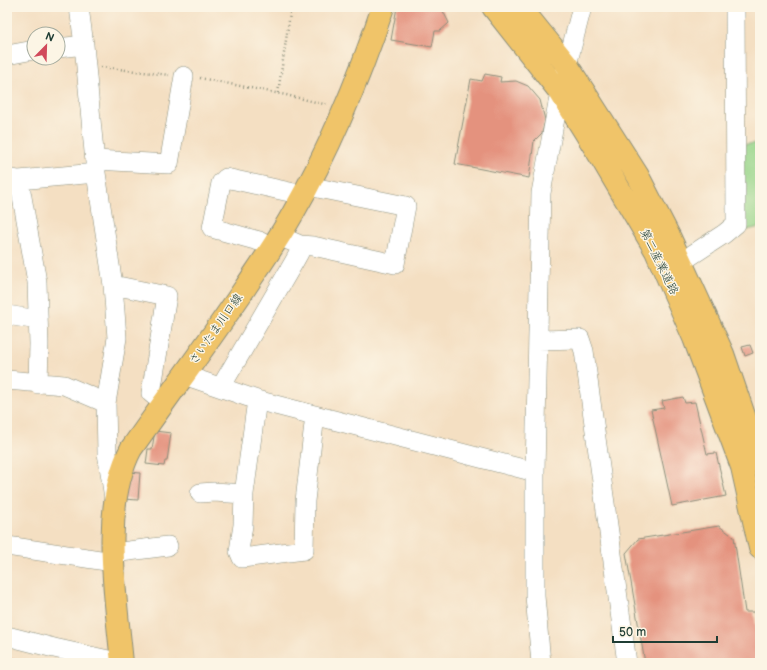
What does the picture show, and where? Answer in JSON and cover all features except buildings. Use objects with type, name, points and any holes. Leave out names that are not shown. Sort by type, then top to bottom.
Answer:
[{"type":"main road","name":"さいたま川口線","points":[[122,663],[113,557],[115,499],[124,461],[163,403],[207,344],[276,242],[329,145],[344,110],[383,7]]},
{"type":"main road","name":"第二産業道路","points":[[493,7],[560,92],[656,251],[694,338],[742,466],[760,548]]},
{"type":"main road","name":"第二産業道路","points":[[520,7],[567,65],[638,176],[681,262],[723,354],[760,462]]},
{"type":"street","points":[[79,7],[96,166],[112,284],[117,338],[106,403],[107,452],[115,499]]},
{"type":"street","points":[[541,663],[535,596],[535,472],[541,193],[560,92],[582,7]]},
{"type":"street","points":[[681,262],[724,234],[736,224],[735,7]]},
{"type":"street","points":[[66,47],[84,45]]},
{"type":"street","points":[[7,55],[26,51]]},
{"type":"street","points":[[38,384],[37,282],[13,179],[96,166],[169,164],[184,76]]},
{"type":"street","points":[[226,178],[305,191],[406,206],[395,264],[312,246],[276,242],[259,242],[212,228],[221,183],[226,178]]},
{"type":"street","points":[[221,387],[294,262],[300,245]]},
{"type":"street","points":[[112,284],[167,296],[151,393],[163,403]]},
{"type":"street","points":[[7,315],[38,320]]},
{"type":"street","points":[[538,340],[580,339],[584,352],[627,663]]},
{"type":"street","points":[[184,375],[256,400],[535,472]]},
{"type":"street","points":[[7,380],[38,384],[64,385],[106,403]]},
{"type":"street","points":[[256,400],[244,494],[243,525],[239,551],[242,558],[304,550],[305,501],[315,415]]},
{"type":"street","points":[[200,493],[214,492],[244,494]]},
{"type":"street","points":[[8,551],[113,557],[168,546]]},
{"type":"street","points":[[7,636],[53,655],[122,663]]},
{"type":"path","points":[[278,93],[291,7]]},
{"type":"path","points":[[86,65],[184,76],[278,93],[344,110]]},
{"type":"green space","points":[[760,143],[760,227],[747,230],[736,224],[737,145]]}]
